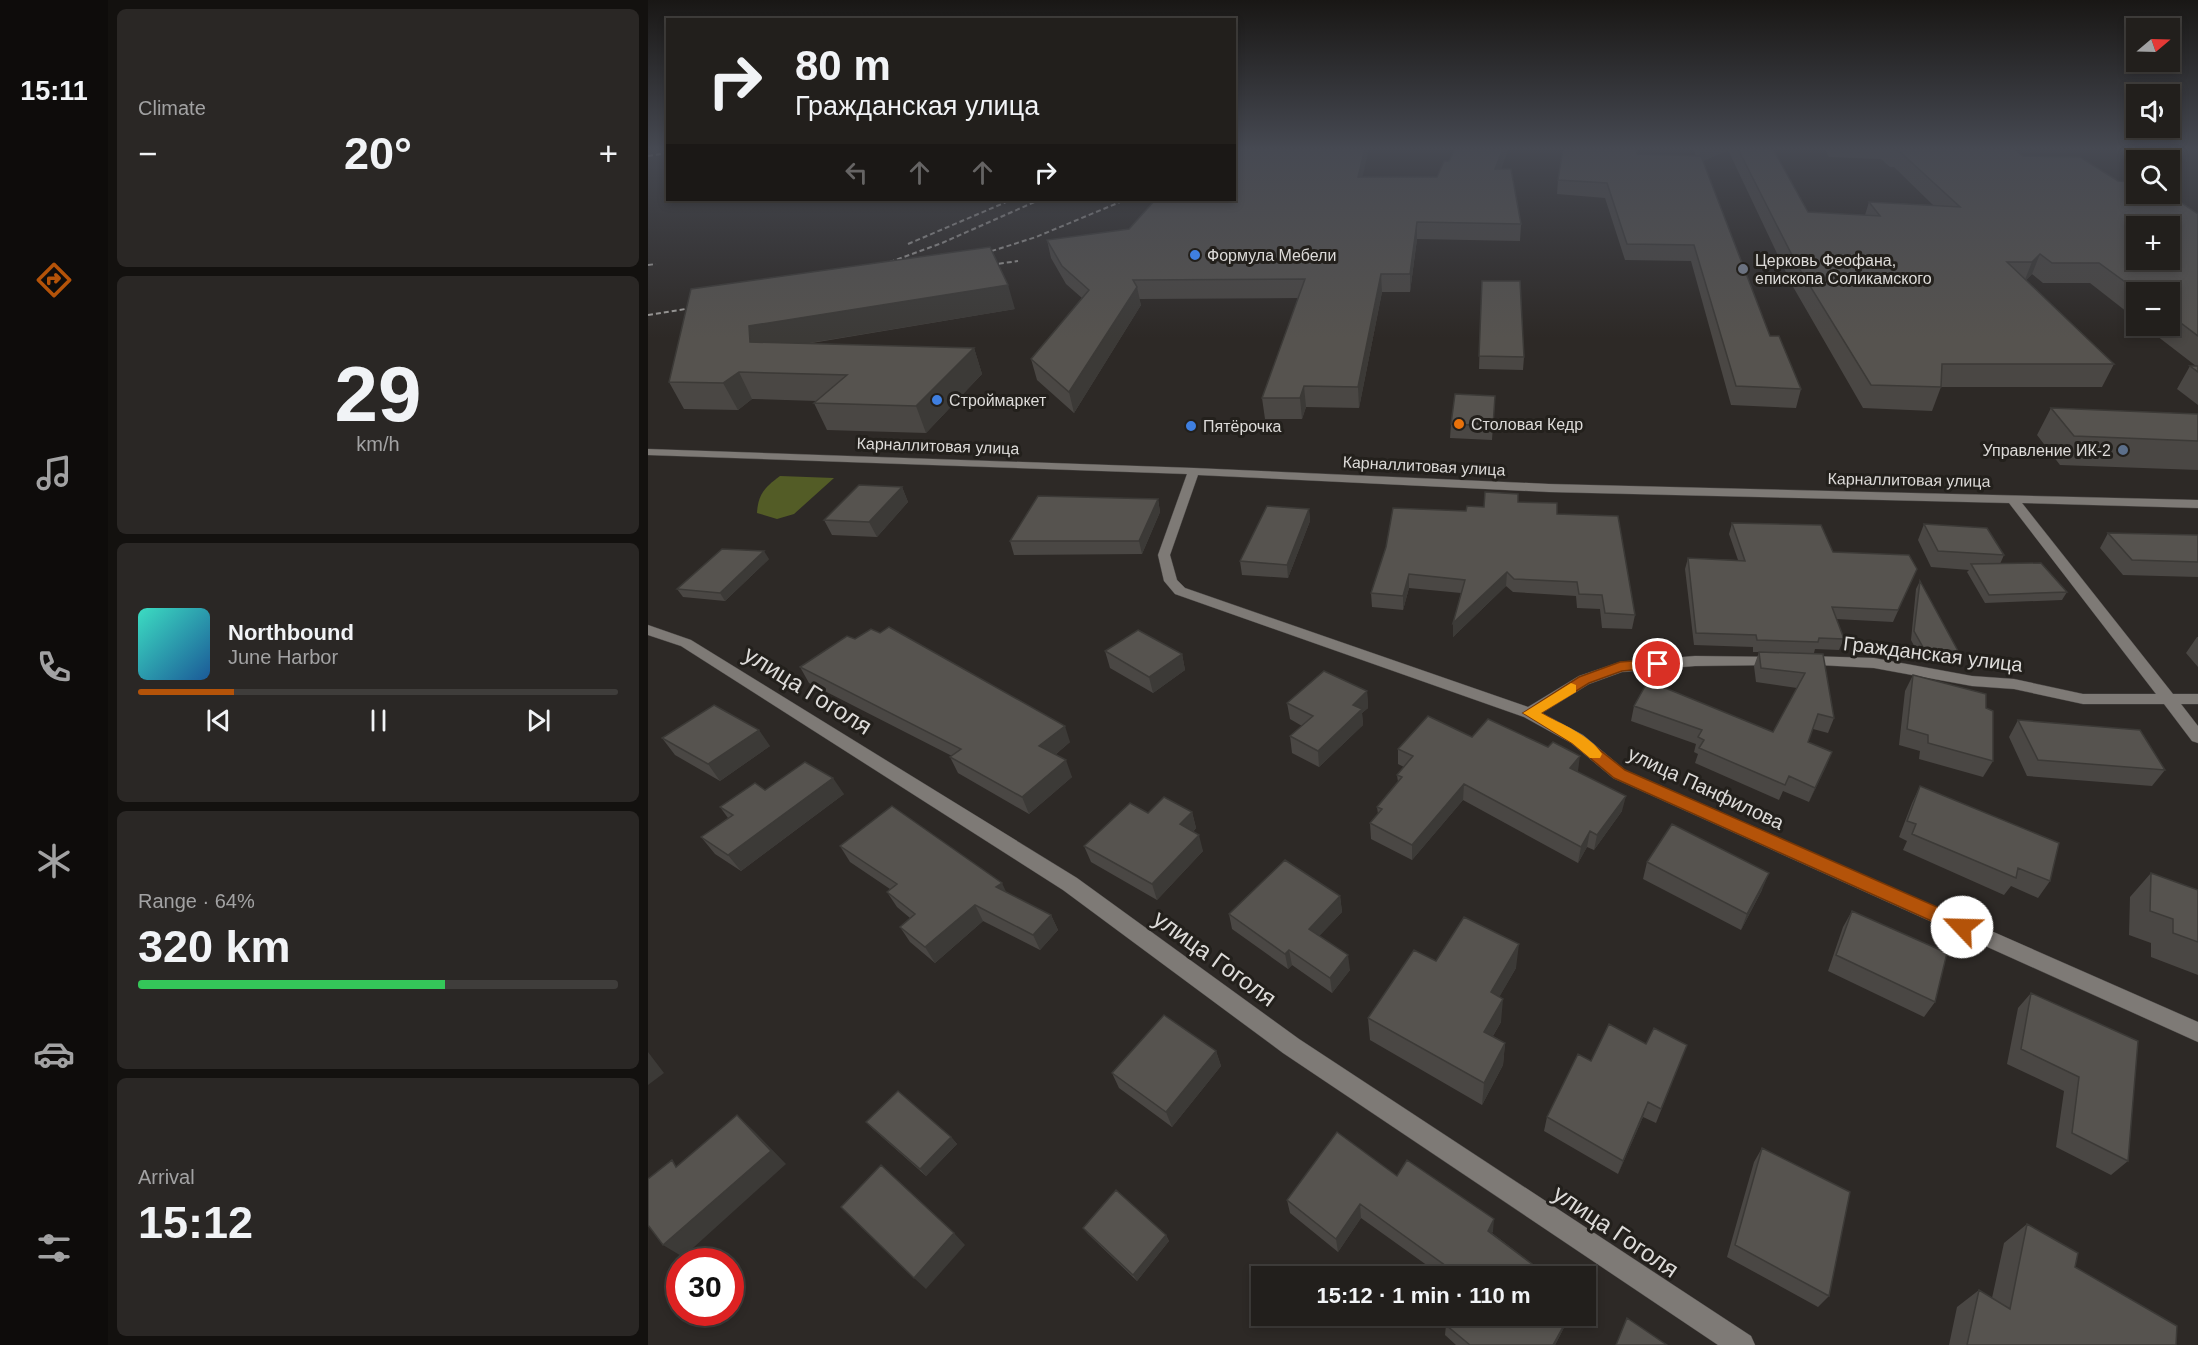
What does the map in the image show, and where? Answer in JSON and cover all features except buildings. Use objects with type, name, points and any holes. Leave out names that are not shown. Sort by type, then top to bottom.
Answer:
[{"type":"street","name":"Карналлитовая улица","points":[[648,453],[1194,471],[1525,487],[2198,504]]},
{"type":"street","name":"улица Панфилова","points":[[1194,471],[1164,555],[1171,581],[1180,591],[1530,713],[1577,739],[1619,774],[2198,1032]]},
{"type":"street","points":[[2012,499],[2198,737]]},
{"type":"street","name":"улица Гоголя","points":[[648,630],[686,643],[1070,884],[1291,1046],[1742,1345]]},
{"type":"street","name":"Гражданская улица","points":[[1530,713],[1584,680],[1620,667],[1753,659],[1874,663],[1972,681],[2014,684],[2083,699],[2140,701],[2168,698],[2198,699]]},
{"type":"green space","points":[[780,476],[834,478],[794,514],[777,519],[757,513],[763,492]]},
{"type":"railway","points":[[908,244],[983,212]]},
{"type":"railway","points":[[882,265],[942,243],[1012,212]]},
{"type":"railway","points":[[976,256],[1036,237],[1097,212]]},
{"type":"railway","points":[[983,266],[1018,261]]},
{"type":"railway","points":[[648,265],[656,264]]},
{"type":"railway","points":[[648,315],[704,306]]},
{"type":"slow traffic","points":[[1571,688],[1530,713],[1577,739],[1595,754]]},
{"type":"place","name":"Формула Мебели","points":[[1195,255]]},
{"type":"place","name":"Церковь Феофана, епископа Соликамского","points":[[1743,269]]},
{"type":"place","name":"Строймаркет","points":[[937,400]]},
{"type":"place","name":"Столовая Кедр","points":[[1459,424]]},
{"type":"place","name":"Пятёрочка","points":[[1191,426]]},
{"type":"place","name":"Управление ИК-2","points":[[2123,450]]},
{"type":"route","points":[[1658,664],[1620,667],[1584,680],[1530,713],[1577,739],[1619,774],[1962,927]]}]
